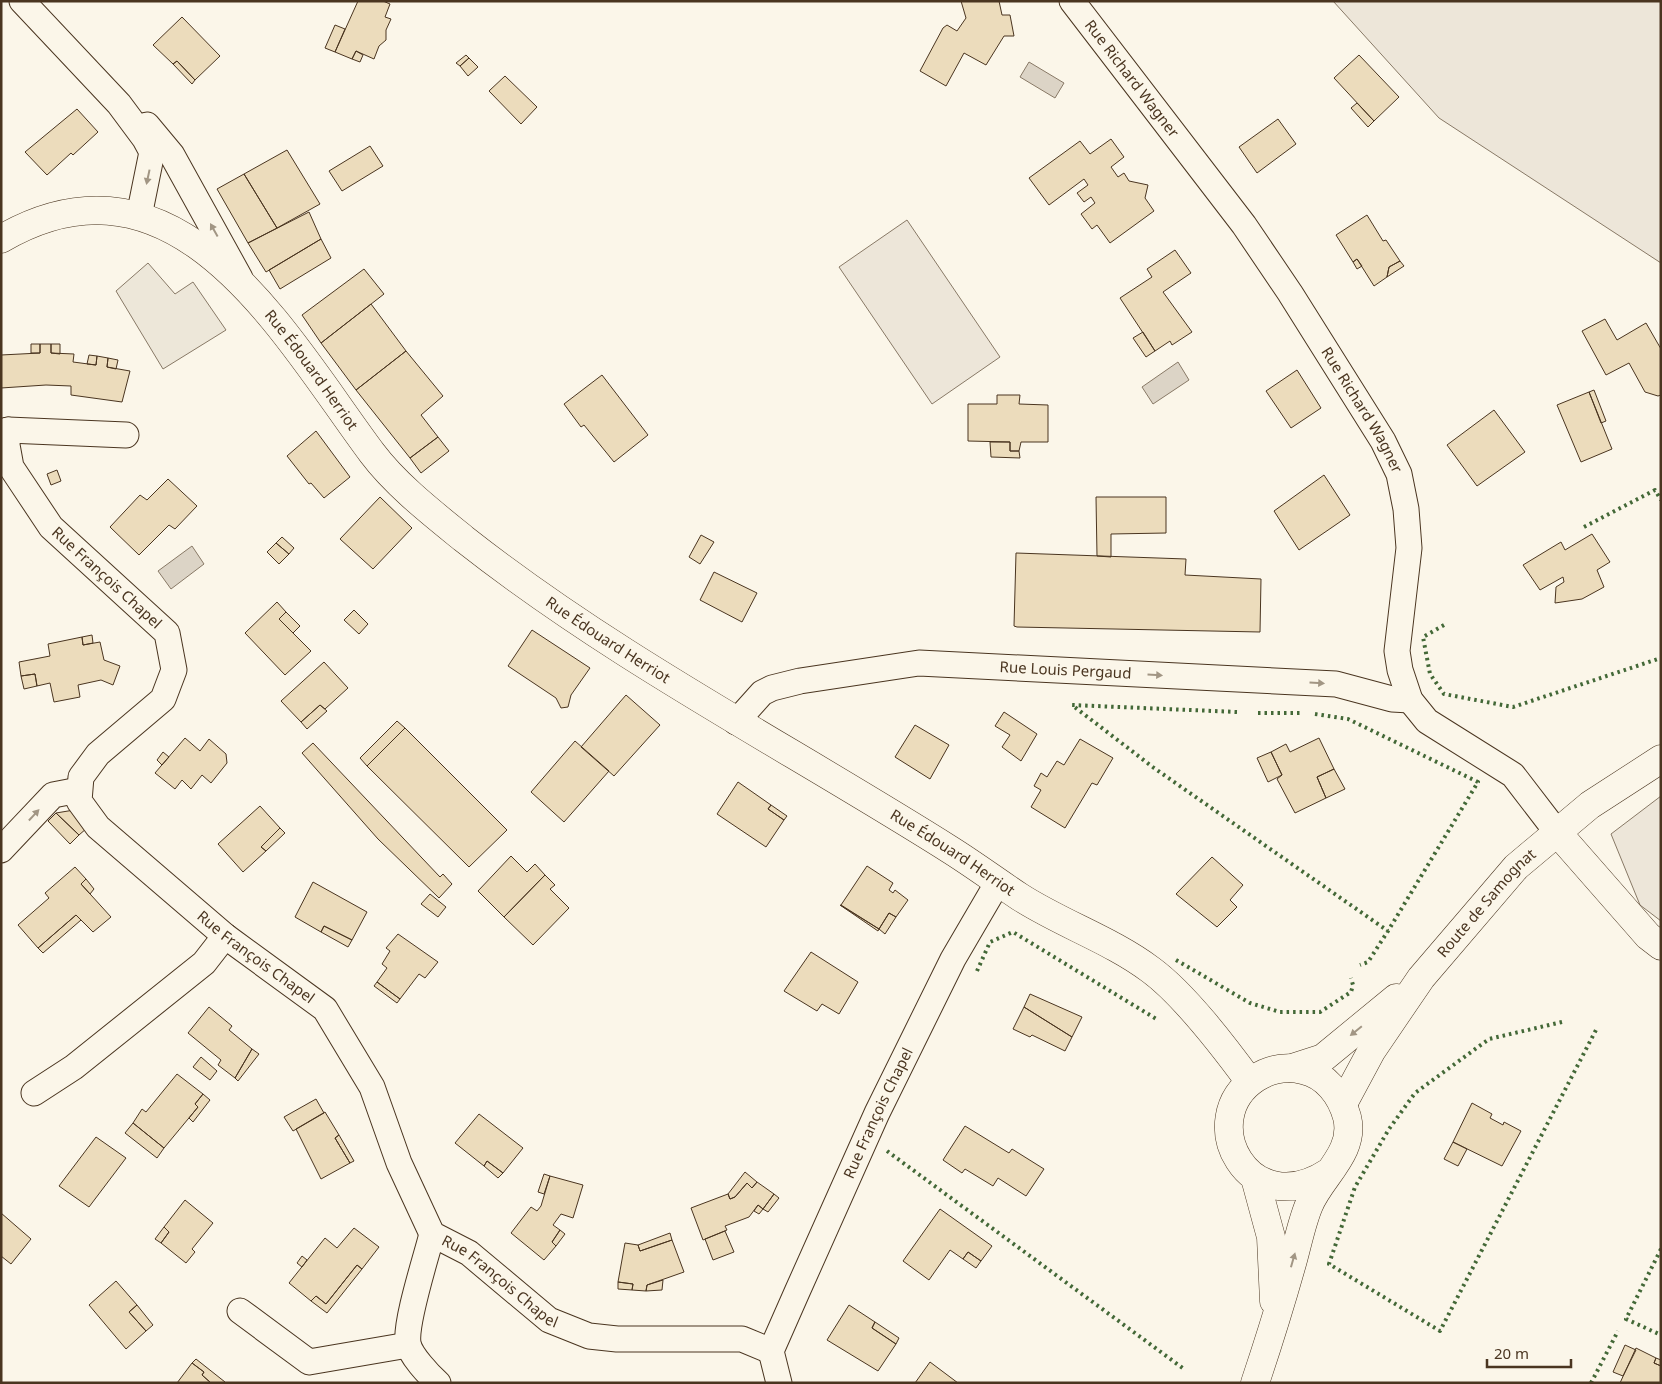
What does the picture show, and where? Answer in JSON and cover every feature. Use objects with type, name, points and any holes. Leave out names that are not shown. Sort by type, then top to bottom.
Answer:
[{"type":"street","points":[[22,1],[119,104],[145,139],[152,152],[139,216]]},
{"type":"street","name":"Rue Richard Wagner","points":[[1072,1],[1244,225],[1316,332],[1383,441],[1399,474],[1406,509],[1409,548],[1398,651],[1400,670],[1410,700],[1428,721],[1513,775],[1556,831]]},
{"type":"street","points":[[119,104],[153,130],[172,155],[245,288]]},
{"type":"street","name":"Rue Édouard Herriot","points":[[1,239],[34,223],[66,214],[116,212],[139,216],[170,227],[190,240],[228,269],[245,288],[306,360],[374,456],[410,492],[521,583],[736,722],[952,850],[1041,911],[1086,930],[1153,970],[1226,1049],[1250,1082]]},
{"type":"street","name":"Rue François Chapel","points":[[126,435],[5,431],[11,466],[50,527],[167,633],[174,670],[163,699],[98,754],[81,776],[80,801],[98,827],[225,936],[325,1009],[372,1087],[400,1163],[432,1234],[469,1252],[549,1320],[588,1336],[618,1339],[742,1339],[771,1351],[877,1113],[953,959],[998,882]]},
{"type":"street","name":"Rue Louis Pergaud","points":[[736,722],[762,693],[792,683],[919,663],[1336,684],[1392,699],[1410,700]]},
{"type":"street","name":"Route de Samognat","points":[[1343,1104],[1372,1050],[1421,978],[1516,867],[1556,831],[1590,805],[1661,759]]},
{"type":"street","points":[[1,850],[53,795],[79,790]]},
{"type":"street","points":[[1556,831],[1648,936],[1661,946]]},
{"type":"street","points":[[34,1093],[74,1066],[204,963],[225,936]]},
{"type":"street","name":"Route de Samognat","points":[[1292,1068],[1323,1058],[1421,978]]},
{"type":"street","points":[[1255,1383],[1275,1323],[1309,1204],[1340,1158],[1347,1140],[1348,1122],[1343,1104],[1335,1090],[1323,1079],[1308,1071],[1292,1068],[1263,1074],[1250,1082],[1238,1096],[1230,1113],[1228,1131],[1232,1149],[1241,1165],[1254,1178],[1273,1186],[1293,1188],[1312,1183],[1329,1172]]},
{"type":"street","points":[[1254,1178],[1271,1237],[1275,1323]]},
{"type":"street","points":[[432,1234],[409,1328],[408,1344],[427,1374],[438,1383]]},
{"type":"street","points":[[240,1311],[308,1362],[408,1344]]},
{"type":"street","points":[[771,1351],[778,1383]]},
{"type":"shaded area","points":[[1333,1],[1661,1],[1661,263],[1439,118]]},
{"type":"shaded area","points":[[1029,62],[1064,83],[1055,98],[1020,77]]},
{"type":"shaded area","points":[[907,220],[1000,357],[932,404],[839,267]]},
{"type":"shaded area","points":[[148,263],[175,294],[193,282],[226,330],[163,369],[116,291]]},
{"type":"shaded area","points":[[1178,362],[1189,380],[1153,404],[1142,387]]},
{"type":"shaded area","points":[[192,546],[204,564],[171,589],[158,571]]},
{"type":"shaded area","points":[[1661,796],[1661,921],[1640,905],[1611,834]]},
{"type":"building","points":[[358,1],[383,1],[390,4],[385,17],[391,19],[386,30],[386,40],[379,46],[374,59],[356,51],[352,59],[335,52]]},
{"type":"building","points":[[961,1],[999,1],[1002,15],[1010,15],[1014,36],[1004,36],[986,65],[964,53],[946,86],[920,71],[943,28],[947,25],[957,31],[966,18]]},
{"type":"building","points":[[182,17],[220,56],[195,80],[177,61],[173,64],[153,45]]},
{"type":"building","points":[[335,25],[345,29],[335,52],[325,48]]},
{"type":"building","points":[[356,51],[363,55],[360,62],[352,59]]},
{"type":"building","points":[[466,55],[469,58],[460,66],[456,63]]},
{"type":"building","points":[[1359,55],[1399,97],[1374,121],[1334,78]]},
{"type":"building","points":[[469,58],[478,67],[468,76],[460,66]]},
{"type":"building","points":[[177,61],[195,80],[192,84],[173,64]]},
{"type":"building","points":[[505,76],[537,107],[521,124],[489,91]]},
{"type":"building","points":[[1357,103],[1374,121],[1368,127],[1351,108]]},
{"type":"building","points":[[77,109],[98,132],[47,175],[25,152]]},
{"type":"building","points":[[1278,119],[1296,144],[1257,173],[1239,147]]},
{"type":"building","points":[[1111,139],[1124,157],[1111,167],[1118,177],[1124,173],[1129,181],[1148,185],[1145,198],[1154,211],[1110,243],[1097,225],[1092,229],[1081,214],[1095,203],[1091,197],[1084,202],[1077,193],[1088,185],[1084,179],[1049,205],[1029,178],[1080,141],[1090,154]]},
{"type":"building","points":[[370,146],[383,166],[342,191],[329,171]]},
{"type":"building","points":[[287,150],[320,204],[277,228],[244,174]]},
{"type":"building","points":[[244,174],[277,228],[248,243],[217,189]]},
{"type":"building","points":[[309,212],[321,239],[266,272],[248,243]]},
{"type":"building","points":[[1367,215],[1383,241],[1386,240],[1400,261],[1389,267],[1387,277],[1374,286],[1357,259],[1353,262],[1336,235]]},
{"type":"building","points":[[321,239],[331,258],[280,289],[269,270]]},
{"type":"building","points":[[1175,250],[1191,273],[1163,292],[1192,332],[1172,345],[1170,341],[1155,351],[1120,298],[1152,277],[1147,269]]},
{"type":"building","points":[[1357,259],[1362,266],[1357,269],[1353,262]]},
{"type":"building","points":[[1400,261],[1404,266],[1387,277],[1389,267]]},
{"type":"building","points":[[364,269],[384,294],[321,343],[302,315]]},
{"type":"building","points":[[371,304],[406,351],[356,390],[321,343]]},
{"type":"building","points":[[1605,319],[1617,340],[1646,323],[1661,349],[1661,395],[1658,396],[1645,392],[1629,363],[1606,375],[1582,331]]},
{"type":"building","points":[[1143,332],[1155,351],[1146,357],[1133,338]]},
{"type":"building","points":[[31,344],[40,344],[40,353],[31,353]]},
{"type":"building","points":[[40,344],[51,344],[51,353],[74,354],[73,362],[96,365],[97,356],[108,358],[107,367],[130,371],[122,402],[71,395],[71,386],[46,385],[1,388],[1,355],[40,353]]},
{"type":"building","points":[[51,344],[60,344],[60,354],[51,353]]},
{"type":"building","points":[[406,351],[443,396],[421,415],[438,437],[410,458],[356,390]]},
{"type":"building","points":[[89,355],[97,356],[96,365],[87,364]]},
{"type":"building","points":[[108,358],[118,360],[116,369],[107,367]]},
{"type":"building","points":[[1297,370],[1321,408],[1291,428],[1266,391]]},
{"type":"building","points":[[602,375],[648,435],[614,462],[584,425],[581,427],[564,404]]},
{"type":"building","points":[[1594,390],[1606,421],[1601,423],[1589,392]]},
{"type":"building","points":[[1589,392],[1612,449],[1581,462],[1557,405]]},
{"type":"building","points":[[997,395],[1020,395],[1019,404],[1048,405],[1048,442],[1021,442],[1019,451],[1010,451],[1010,442],[968,441],[968,404],[997,404]]},
{"type":"building","points":[[1494,410],[1525,452],[1477,486],[1447,445]]},
{"type":"building","points":[[316,431],[350,477],[324,498],[311,483],[309,484],[287,456]]},
{"type":"building","points":[[438,437],[449,451],[421,473],[410,458]]},
{"type":"building","points":[[990,442],[1010,442],[1010,451],[1019,451],[1020,458],[991,457]]},
{"type":"building","points":[[57,470],[61,481],[51,485],[47,474]]},
{"type":"building","points":[[1324,475],[1350,515],[1299,550],[1274,511]]},
{"type":"building","points":[[168,479],[197,506],[175,529],[169,525],[139,555],[110,527],[140,495],[147,500]]},
{"type":"building","points":[[380,497],[412,528],[373,569],[340,539]]},
{"type":"building","points":[[1096,497],[1166,497],[1166,533],[1111,534],[1111,557],[1097,556]]},
{"type":"building","points":[[1592,534],[1610,562],[1597,570],[1604,587],[1582,599],[1555,603],[1556,587],[1564,582],[1563,577],[1540,590],[1523,565],[1561,542],[1565,550]]},
{"type":"building","points":[[701,535],[714,542],[700,564],[689,557]]},
{"type":"building","points":[[282,537],[294,548],[289,554],[276,543]]},
{"type":"building","points":[[276,543],[289,554],[279,564],[267,552]]},
{"type":"building","points":[[1016,553],[1186,559],[1185,575],[1261,579],[1260,632],[1017,627],[1014,626]]},
{"type":"building","points":[[714,572],[757,593],[742,622],[700,600]]},
{"type":"building","points":[[277,602],[286,612],[279,619],[311,651],[285,675],[245,633]]},
{"type":"building","points":[[354,610],[368,624],[359,634],[344,620]]},
{"type":"building","points":[[286,612],[300,626],[293,633],[279,619]]},
{"type":"building","points":[[532,630],[590,668],[571,695],[568,707],[561,708],[556,698],[508,666]]},
{"type":"building","points":[[92,635],[93,643],[83,645],[82,637]]},
{"type":"building","points":[[82,637],[83,645],[100,642],[104,660],[120,666],[113,685],[101,680],[78,685],[80,697],[54,702],[50,683],[37,686],[35,674],[21,676],[19,662],[50,656],[48,644]]},
{"type":"building","points":[[324,662],[348,688],[325,709],[320,705],[301,722],[281,701]]},
{"type":"building","points":[[35,674],[37,686],[24,689],[21,676]]},
{"type":"building","points":[[626,695],[660,725],[614,776],[581,747]]},
{"type":"building","points":[[320,705],[327,711],[307,729],[301,722]]},
{"type":"building","points":[[1004,712],[1037,734],[1021,761],[1002,747],[1010,735],[995,726]]},
{"type":"building","points":[[397,721],[405,728],[367,766],[360,758]]},
{"type":"building","points":[[915,725],[949,745],[930,779],[895,757]]},
{"type":"building","points":[[405,728],[507,830],[469,867],[367,766]]},
{"type":"building","points":[[185,738],[200,751],[209,739],[226,754],[227,763],[211,783],[202,775],[191,789],[182,780],[175,789],[155,773]]},
{"type":"building","points":[[1319,738],[1334,769],[1317,777],[1326,798],[1295,813],[1277,779],[1282,775],[1271,752],[1286,744],[1290,752]]},
{"type":"building","points":[[1080,739],[1113,758],[1097,785],[1092,783],[1065,828],[1031,807],[1041,790],[1034,786],[1041,773],[1047,777],[1057,761],[1064,765]]},
{"type":"building","points":[[575,741],[609,771],[564,822],[531,792]]},
{"type":"building","points":[[313,743],[440,877],[443,874],[452,884],[439,898],[378,839],[302,753]]},
{"type":"building","points":[[163,752],[169,757],[162,765],[157,760]]},
{"type":"building","points":[[1271,752],[1282,775],[1268,782],[1257,758]]},
{"type":"building","points":[[1334,769],[1345,789],[1326,798],[1317,777]]},
{"type":"building","points":[[738,782],[771,805],[768,809],[784,820],[766,847],[717,814]]},
{"type":"building","points":[[771,805],[787,816],[784,820],[768,809]]},
{"type":"building","points":[[260,806],[280,828],[261,847],[266,851],[243,872],[218,844]]},
{"type":"building","points":[[74,810],[87,828],[79,835],[56,813]]},
{"type":"building","points":[[56,813],[79,835],[70,844],[48,821]]},
{"type":"building","points":[[280,828],[285,833],[266,851],[261,847]]},
{"type":"building","points":[[511,856],[527,872],[535,864],[545,875],[504,917],[478,891]]},
{"type":"building","points":[[1212,857],[1243,885],[1230,900],[1237,907],[1217,927],[1176,894]]},
{"type":"building","points":[[867,866],[893,883],[889,890],[893,893],[895,890],[908,900],[896,917],[889,913],[879,929],[841,905]]},
{"type":"building","points":[[75,867],[86,879],[81,884],[111,917],[93,932],[76,915],[38,948],[18,925],[49,898],[45,893]]},
{"type":"building","points":[[545,875],[555,885],[550,889],[569,908],[533,945],[504,917]]},
{"type":"building","points":[[86,879],[94,889],[90,894],[81,884]]},
{"type":"building","points":[[313,882],[367,912],[352,940],[324,926],[321,932],[295,917]]},
{"type":"building","points":[[430,894],[446,907],[438,917],[421,904]]},
{"type":"building","points":[[840,905],[879,929],[878,931]]},
{"type":"building","points":[[889,913],[896,917],[885,934],[879,929]]},
{"type":"building","points":[[76,915],[81,920],[43,953],[38,948]]},
{"type":"building","points":[[324,926],[352,940],[348,947],[321,932]]},
{"type":"building","points":[[398,934],[438,962],[425,978],[419,974],[400,999],[377,982],[387,968],[382,964],[390,951],[386,948]]},
{"type":"building","points":[[811,952],[858,982],[839,1014],[822,1004],[817,1011],[784,991]]},
{"type":"building","points":[[377,982],[400,999],[397,1003],[374,986]]},
{"type":"building","points":[[1030,994],[1082,1017],[1072,1037],[1024,1007]]},
{"type":"building","points":[[209,1007],[232,1026],[229,1030],[252,1049],[235,1078],[218,1065],[221,1060],[188,1033]]},
{"type":"building","points":[[1024,1007],[1072,1037],[1065,1051],[1032,1035],[1030,1037],[1013,1029]]},
{"type":"building","points":[[252,1049],[259,1054],[238,1081],[235,1078]]},
{"type":"building","points":[[201,1057],[217,1071],[210,1080],[193,1067]]},
{"type":"building","points":[[177,1074],[203,1094],[195,1104],[198,1107],[164,1148],[133,1123],[142,1109],[146,1112]]},
{"type":"building","points":[[203,1094],[210,1100],[193,1122],[189,1118],[198,1107],[195,1104]]},
{"type":"building","points":[[316,1099],[324,1113],[293,1131],[284,1117]]},
{"type":"building","points":[[1472,1103],[1492,1114],[1490,1118],[1503,1125],[1504,1122],[1521,1131],[1502,1166],[1453,1142]]},
{"type":"building","points":[[325,1112],[339,1135],[335,1138],[350,1163],[321,1179],[296,1129]]},
{"type":"building","points":[[479,1114],[523,1148],[503,1173],[487,1161],[484,1166],[455,1143]]},
{"type":"building","points":[[133,1123],[164,1148],[157,1158],[125,1133]]},
{"type":"building","points":[[965,1126],[1009,1153],[1012,1149],[1044,1169],[1026,1196],[998,1178],[993,1186],[965,1169],[962,1173],[943,1160]]},
{"type":"building","points":[[339,1135],[354,1161],[350,1163],[335,1138]]},
{"type":"building","points":[[96,1137],[126,1158],[89,1207],[59,1186]]},
{"type":"building","points":[[1453,1142],[1467,1149],[1458,1166],[1444,1159]]},
{"type":"building","points":[[487,1161],[503,1173],[498,1178],[484,1166]]},
{"type":"building","points":[[745,1172],[757,1182],[752,1188],[747,1183],[735,1197],[730,1199],[728,1194]]},
{"type":"building","points":[[544,1174],[550,1176],[544,1194],[538,1192]]},
{"type":"building","points":[[550,1176],[583,1185],[573,1218],[561,1214],[553,1225],[560,1230],[552,1242],[556,1246],[544,1260],[511,1233],[531,1207],[537,1211],[541,1206]]},
{"type":"building","points":[[757,1182],[774,1194],[763,1209],[758,1205],[749,1217],[725,1226],[727,1230],[703,1240],[691,1208],[728,1194],[730,1199],[735,1197],[747,1183],[752,1188]]},
{"type":"building","points":[[774,1194],[779,1198],[768,1212],[763,1209]]},
{"type":"building","points":[[185,1200],[213,1223],[192,1249],[195,1252],[186,1263],[161,1243],[169,1232],[164,1227]]},
{"type":"building","points":[[758,1205],[763,1209],[759,1214],[754,1211]]},
{"type":"building","points":[[940,1209],[992,1246],[981,1261],[968,1252],[963,1259],[950,1250],[929,1280],[903,1261]]},
{"type":"building","points":[[1,1213],[31,1239],[11,1264],[1,1256]]},
{"type":"building","points":[[164,1227],[169,1232],[161,1243],[155,1239]]},
{"type":"building","points":[[354,1228],[379,1247],[362,1269],[357,1265],[326,1304],[316,1296],[311,1301],[289,1283],[325,1238],[337,1248]]},
{"type":"building","points":[[560,1230],[565,1234],[556,1246],[552,1242]]},
{"type":"building","points":[[725,1231],[734,1252],[713,1260],[705,1239]]},
{"type":"building","points":[[670,1233],[672,1240],[640,1251],[638,1245]]},
{"type":"building","points":[[672,1240],[684,1272],[647,1285],[646,1291],[632,1290],[633,1284],[618,1282],[625,1243],[638,1245],[640,1251]]},
{"type":"building","points":[[968,1252],[981,1261],[976,1268],[963,1259]]},
{"type":"building","points":[[302,1256],[307,1260],[302,1267],[297,1263]]},
{"type":"building","points":[[357,1265],[362,1269],[327,1313],[311,1301],[316,1296],[326,1304]]},
{"type":"building","points":[[663,1280],[662,1290],[646,1291],[647,1285]]},
{"type":"building","points":[[116,1281],[137,1305],[129,1312],[146,1331],[126,1349],[89,1305]]},
{"type":"building","points":[[618,1282],[633,1284],[632,1290],[618,1289]]},
{"type":"building","points":[[137,1305],[153,1325],[146,1331],[129,1312]]},
{"type":"building","points":[[849,1305],[875,1322],[872,1328],[896,1344],[878,1371],[827,1340]]},
{"type":"building","points":[[875,1322],[899,1338],[896,1344],[872,1328]]},
{"type":"building","points":[[1625,1345],[1636,1350],[1623,1376],[1613,1372]]},
{"type":"building","points":[[1636,1348],[1656,1358],[1654,1363],[1661,1366],[1661,1383],[1620,1383]]},
{"type":"building","points":[[1656,1358],[1661,1360],[1661,1366],[1654,1363]]},
{"type":"building","points":[[196,1359],[225,1382],[211,1383],[202,1375],[204,1372],[192,1363]]},
{"type":"building","points":[[930,1362],[958,1383],[915,1383]]},
{"type":"building","points":[[192,1363],[204,1372],[202,1375],[211,1383],[177,1383]]},
{"type":"hedge","points":[[1584,527],[1655,490],[1661,500]]},
{"type":"hedge","points":[[1444,625],[1423,637],[1430,674],[1444,694],[1513,707],[1661,658]]},
{"type":"hedge","points":[[1237,712],[1072,705],[1154,768],[1388,931]]},
{"type":"hedge","points":[[1258,713],[1301,713]]},
{"type":"hedge","points":[[1315,714],[1348,719],[1478,782],[1388,931],[1368,962],[1360,965]]},
{"type":"hedge","points":[[977,971],[990,942],[1013,932],[1158,1020]]},
{"type":"hedge","points":[[1176,960],[1250,1003],[1280,1012],[1320,1012],[1351,992],[1353,985],[1351,978]]},
{"type":"hedge","points":[[1562,1022],[1489,1039],[1415,1093],[1389,1129],[1355,1187],[1329,1264],[1440,1331],[1597,1028]]},
{"type":"hedge","points":[[887,1151],[1184,1369]]},
{"type":"hedge","points":[[1661,1249],[1626,1319],[1661,1335]]},
{"type":"hedge","points":[[1591,1383],[1618,1331]]}]
